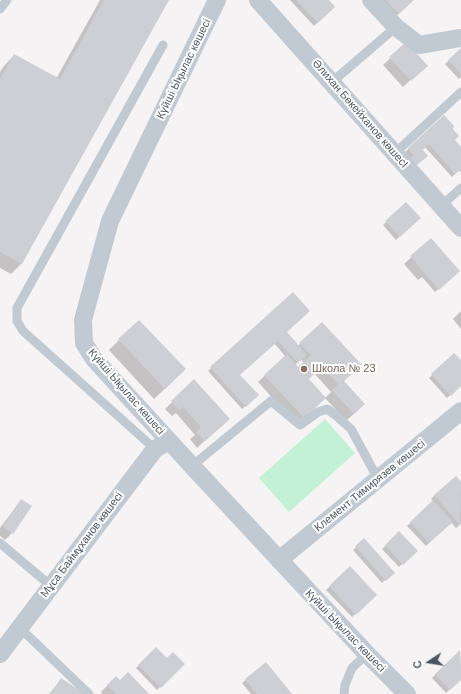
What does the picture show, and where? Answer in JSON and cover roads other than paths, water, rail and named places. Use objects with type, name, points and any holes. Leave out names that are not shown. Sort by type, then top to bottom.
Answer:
[{"type":"street","name":"Күйші Ықылас көшесі","points":[[217,0],[110,221],[83,320],[84,343],[94,359],[162,445],[192,466],[367,654],[407,694]]},
{"type":"street","name":"Әлихан Бөкейханов көшесI","points":[[258,0],[461,228]]},
{"type":"street","points":[[371,0],[396,26],[419,45],[461,38]]},
{"type":"street","name":"Клемент Тимирязев көшесі","points":[[279,560],[461,411]]},
{"type":"street","name":"Мұса Баймұханов көшесі","points":[[0,654],[51,586],[162,445]]},
{"type":"lane","points":[[0,9],[7,0]]},
{"type":"lane","points":[[332,82],[396,26]]},
{"type":"lane","points":[[162,445],[22,331],[17,321],[17,308],[163,45]]},
{"type":"lane","points":[[394,154],[461,92]]},
{"type":"lane","points":[[441,206],[461,188]]},
{"type":"lane","points":[[192,466],[271,402],[300,425],[318,412],[327,409],[334,414],[351,429],[378,479]]},
{"type":"lane","points":[[0,543],[51,586]]},
{"type":"lane","points":[[20,628],[89,694]]},
{"type":"lane","points":[[344,694],[345,685],[352,668],[367,654]]},
{"type":"place","name":"Школа № 23","points":[[304,369]]}]
